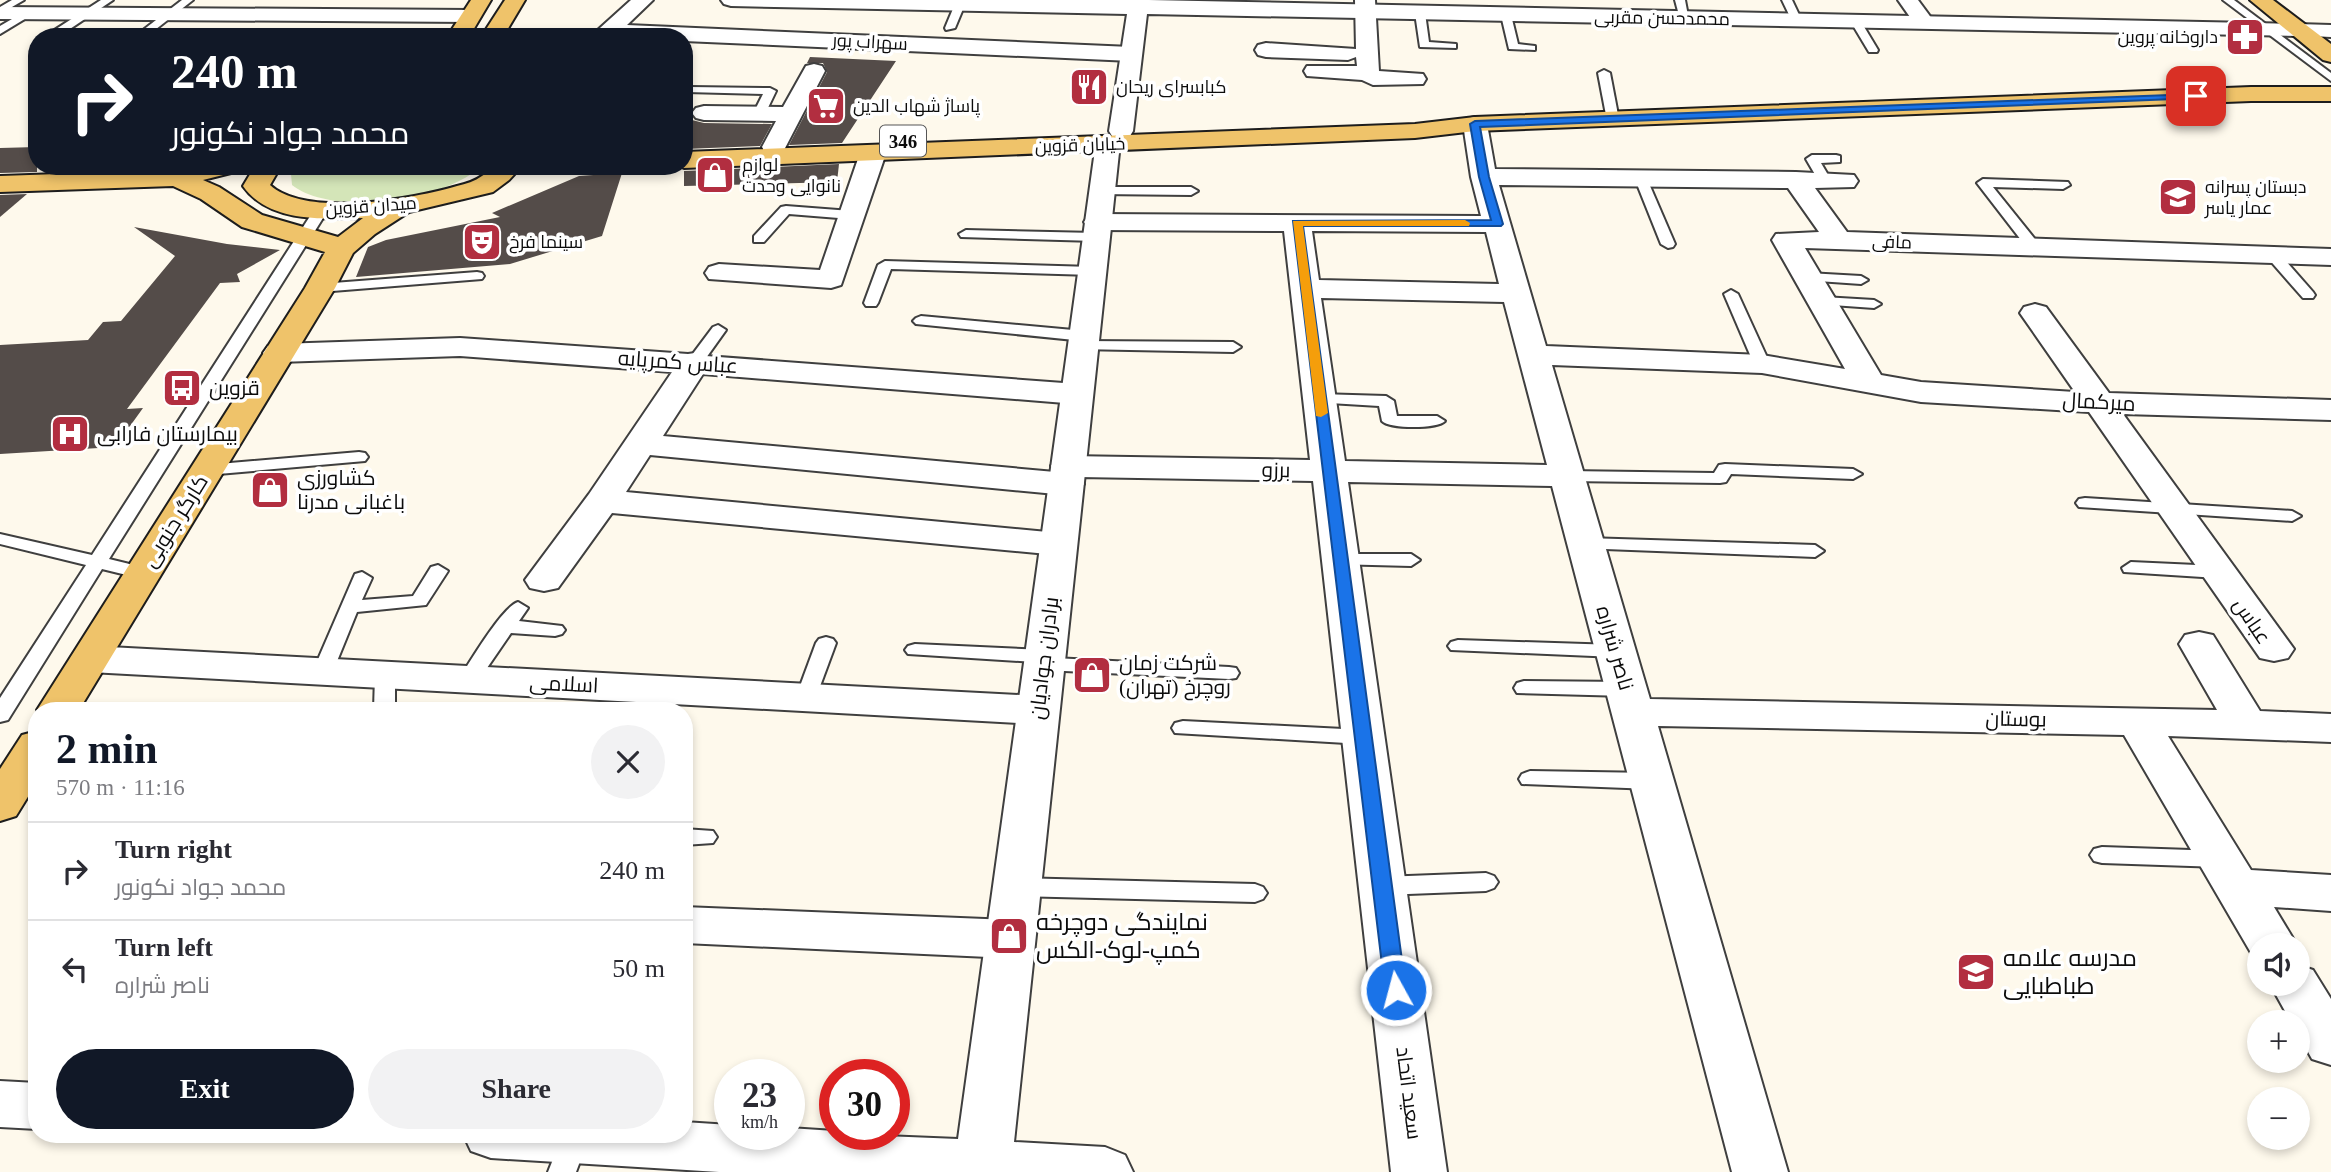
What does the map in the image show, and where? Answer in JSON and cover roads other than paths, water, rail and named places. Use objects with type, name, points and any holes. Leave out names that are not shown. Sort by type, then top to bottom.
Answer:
[{"type":"main road","points":[[498,28],[515,0]]},
{"type":"main road","points":[[2260,0],[2331,55]]},
{"type":"main road","points":[[464,28],[476,8]]},
{"type":"main road","name":"خیابان قزوین","points":[[693,160],[873,153],[1409,120],[1475,124],[2251,94],[2331,94]]},
{"type":"main road","name":"خیابان قزوین","points":[[693,150],[1114,137]]},
{"type":"main road","points":[[0,184],[177,178],[190,175]]},
{"type":"main road","name":"میدان قزوین","points":[[261,175],[256,182],[258,191],[272,202],[321,210],[399,207],[439,200],[503,175]]},
{"type":"main road","points":[[177,178],[210,193],[252,221],[341,249]]},
{"type":"main road","name":"کارگر جنوبی","points":[[63,702],[320,288],[341,249],[365,228],[399,207]]},
{"type":"main road","points":[[0,805],[28,760]]},
{"type":"street","points":[[612,28],[643,0]]},
{"type":"street","name":"محمدحسن مقربی","points":[[731,0],[1138,4],[1266,10],[1288,5],[1365,6],[1420,13],[1506,15],[1683,9],[1797,21],[2331,31]]},
{"type":"street","points":[[1908,0],[1924,23]]},
{"type":"street","name":"برادران جوادیان","points":[[982,1168],[1097,230],[1138,4]]},
{"type":"street","points":[[1365,6],[1368,63],[1373,78],[1415,79]]},
{"type":"street","points":[[0,12],[23,7],[87,14],[170,15],[476,8]]},
{"type":"street","points":[[1266,10],[1266,55],[1368,63]]},
{"type":"street","name":"سهراب پور","points":[[693,37],[1131,54]]},
{"type":"street","points":[[1315,71],[1368,63]]},
{"type":"street","points":[[774,147],[814,72]]},
{"type":"street","points":[[704,113],[791,114]]},
{"type":"street","name":"ناصر شراره","points":[[1475,124],[1484,177],[1760,1172]]},
{"type":"street","points":[[719,272],[831,279],[873,153]]},
{"type":"street","points":[[1484,177],[1796,180],[1835,173]]},
{"type":"street","points":[[1796,180],[1839,240]]},
{"type":"street","points":[[1097,230],[1297,223],[1497,224]]},
{"type":"street","name":"سعید اتحاد","points":[[1297,223],[1419,1172]]},
{"type":"street","name":"مافی","points":[[1816,289],[1786,240],[2331,257]]},
{"type":"street","points":[[1305,289],[1516,293]]},
{"type":"street","points":[[1816,289],[1868,382]]},
{"type":"street","name":"عباس","points":[[2035,313],[2101,402],[2274,649],[2199,644],[2246,724]]},
{"type":"street","name":"عباس کمرپایه","points":[[279,354],[460,347],[695,362],[1077,394]]},
{"type":"street","name":"میرکمال","points":[[1534,355],[1762,364],[1922,393],[2331,410]]},
{"type":"street","points":[[544,580],[602,501],[695,362]]},
{"type":"street","name":"برزو","points":[[640,444],[1067,475],[1328,471],[1567,476]]},
{"type":"street","points":[[602,501],[1058,544]]},
{"type":"street","name":"اسلامی","points":[[90,659],[323,671],[385,693],[469,679],[585,698],[806,697],[1038,710]]},
{"type":"street","name":"بوستان","points":[[1630,701],[2137,721]]},
{"type":"street","points":[[2137,721],[2331,728]]},
{"type":"street","points":[[2137,721],[2265,933]]},
{"type":"street","points":[[2230,873],[2331,893]]},
{"type":"street","points":[[693,925],[1010,939]]},
{"type":"street","points":[[2302,996],[2331,1044]]},
{"type":"street","points":[[0,1104],[28,1106]]},
{"type":"street","points":[[522,1143],[568,1156],[1105,1172]]},
{"type":"lane","points":[[65,28],[108,0]]},
{"type":"lane","points":[[152,28],[188,0]]},
{"type":"lane","points":[[1787,0],[1797,21]]},
{"type":"lane","points":[[2228,0],[2331,78]]},
{"type":"lane","points":[[950,28],[960,4]]},
{"type":"lane","points":[[0,31],[23,7]]},
{"type":"lane","points":[[1420,13],[1424,45],[1452,46]]},
{"type":"lane","points":[[1506,15],[1513,47],[1531,48]]},
{"type":"lane","points":[[1856,22],[1872,50]]},
{"type":"lane","points":[[1604,74],[1613,120]]},
{"type":"lane","points":[[693,90],[770,91],[759,114]]},
{"type":"lane","points":[[1641,178],[1668,244]]},
{"type":"lane","points":[[2033,246],[1983,183],[2063,185]]},
{"type":"lane","points":[[871,303],[885,265],[1097,230],[1191,191]]},
{"type":"lane","points":[[0,715],[321,210]]},
{"type":"lane","points":[[760,239],[786,210],[851,215]]},
{"type":"lane","points":[[966,234],[1097,230]]},
{"type":"lane","points":[[2272,254],[2308,295]]},
{"type":"lane","points":[[320,288],[477,276]]},
{"type":"lane","points":[[1816,289],[1861,280]]},
{"type":"lane","points":[[1816,289],[1874,304]]},
{"type":"lane","points":[[1731,295],[1762,364]]},
{"type":"lane","points":[[921,321],[1084,341],[1233,347]]},
{"type":"lane","points":[[695,362],[718,330]]},
{"type":"lane","points":[[1319,399],[1386,401],[1390,421],[1437,421]]},
{"type":"lane","points":[[207,470],[359,457]]},
{"type":"lane","points":[[1567,476],[1720,478],[1725,469],[1853,474]]},
{"type":"lane","points":[[2085,503],[2292,516]]},
{"type":"lane","points":[[1,539],[143,573]]},
{"type":"lane","points":[[1586,544],[1815,551]]},
{"type":"lane","points":[[1340,560],[1411,559]]},
{"type":"lane","points":[[2131,568],[2218,572]]},
{"type":"lane","points":[[350,607],[419,601],[438,571]]},
{"type":"lane","points":[[323,671],[362,578]]},
{"type":"lane","points":[[469,679],[518,608]]},
{"type":"lane","points":[[505,626],[555,630]]},
{"type":"lane","points":[[806,697],[826,643]]},
{"type":"lane","points":[[1458,646],[1616,652]]},
{"type":"lane","points":[[915,650],[1228,673]]},
{"type":"lane","points":[[1524,688],[1630,701]]},
{"type":"lane","points":[[1183,728],[1363,737]]},
{"type":"lane","points":[[1530,779],[1652,781]]},
{"type":"lane","points":[[2102,855],[2230,873]]},
{"type":"lane","points":[[1382,886],[1486,882]]},
{"type":"lane","points":[[1016,887],[1255,893]]},
{"type":"place","name":"داروخانه پروین","points":[[2245,37]]},
{"type":"place","name":"کبابسرای ریحان","points":[[1089,87]]},
{"type":"place","name":"پاساژ شهاب الدین","points":[[826,106]]},
{"type":"place","name":"لوازم نانوایی وحدت","points":[[715,175]]},
{"type":"place","name":"دبستان پسرانه عمار یاسر","points":[[2178,197]]},
{"type":"place","name":"سینما فرخ","points":[[482,242]]},
{"type":"place","name":"قزوین","points":[[182,388]]},
{"type":"place","name":"بیمارستان فارابی","points":[[70,434]]},
{"type":"place","name":"کشاورزی باغبانی مدرنا","points":[[270,490]]},
{"type":"place","name":"شرکت زمان روچرخ (تهران)","points":[[1092,675]]},
{"type":"place","name":"نمایندگی دوچرخه کمپ-لوک-الکس","points":[[1009,936]]},
{"type":"place","name":"مدرسه علامه طباطبایی","points":[[1976,972]]}]
